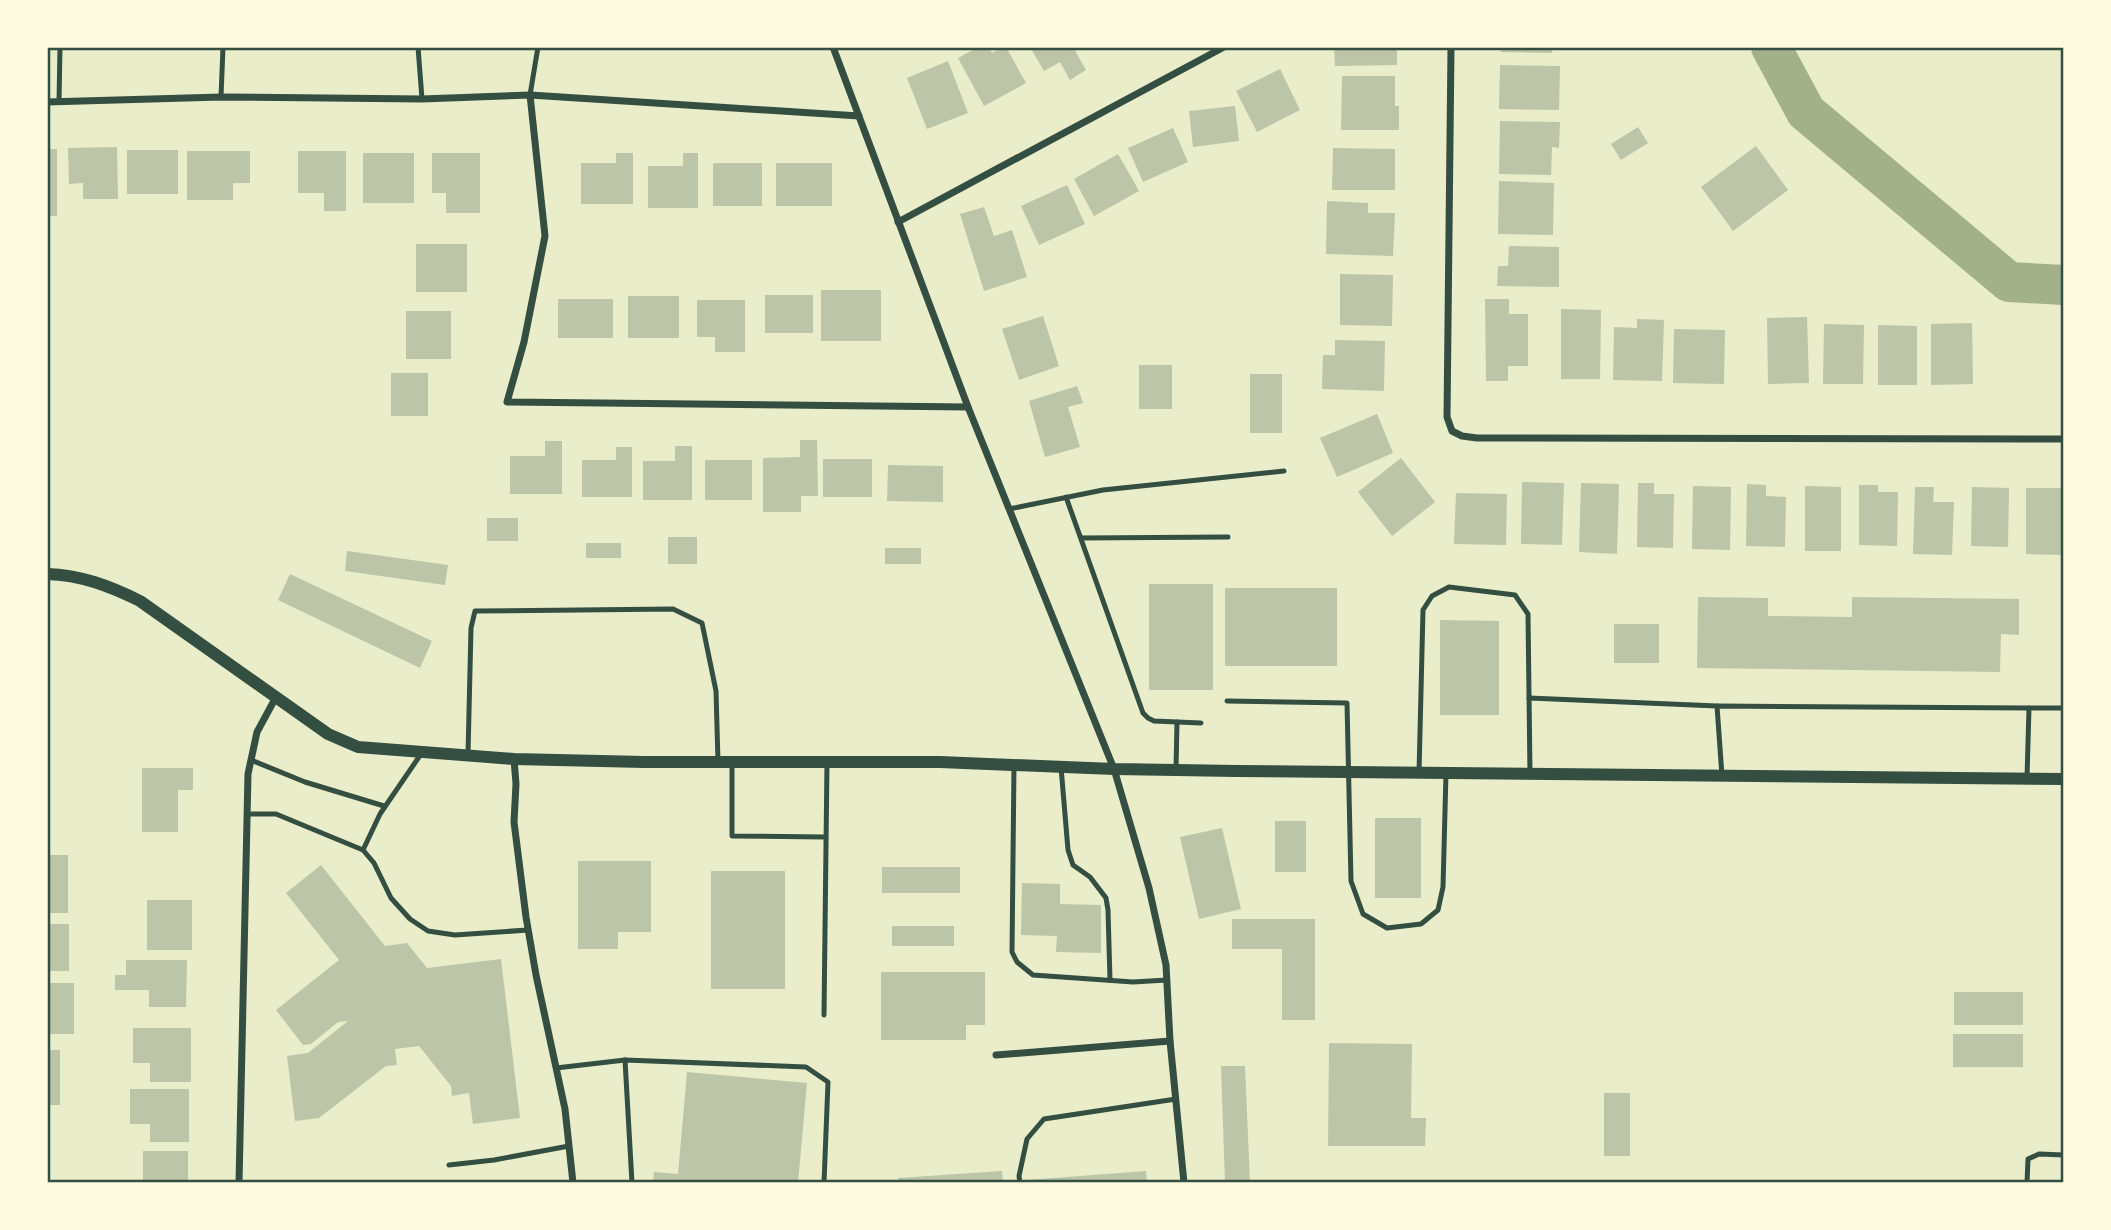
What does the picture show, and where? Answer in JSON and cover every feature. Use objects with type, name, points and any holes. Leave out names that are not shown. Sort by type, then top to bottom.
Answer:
[{"type":"street","points":[[833,47],[968,407],[1114,769],[1149,888],[1166,965],[1170,1041],[1184,1183]]},
{"type":"street","points":[[898,222],[1224,47]]},
{"type":"street","points":[[1451,47],[1447,417],[1452,431],[1462,436],[1477,438],[2064,439]]},
{"type":"street","points":[[47,102],[221,97],[422,99],[530,96],[859,116]]},
{"type":"street","points":[[530,96],[545,236],[524,342],[508,402],[968,407]]},
{"type":"street","points":[[47,574],[85,579],[109,586],[140,601],[328,734],[358,747],[514,759],[940,762],[1176,770],[2064,779]]},
{"type":"street","points":[[239,1183],[248,774],[257,732],[276,697]]},
{"type":"street","points":[[514,759],[514,822],[528,930],[565,1109],[573,1183]]},
{"type":"street","points":[[996,1055],[1170,1041]]},
{"type":"lane","points":[[59,102],[60,47]]},
{"type":"lane","points":[[221,97],[223,47]]},
{"type":"lane","points":[[418,47],[422,99]]},
{"type":"lane","points":[[530,96],[538,47]]},
{"type":"lane","points":[[1009,509],[1148,484],[1284,471]]},
{"type":"lane","points":[[1066,497],[1139,707],[1147,718],[1154,721],[1202,723]]},
{"type":"lane","points":[[1081,538],[1228,537]]},
{"type":"lane","points":[[1419,773],[1423,610],[1432,596],[1449,587],[1516,596],[1528,614],[1530,774]]},
{"type":"lane","points":[[468,755],[471,628],[475,611],[673,609],[702,623],[716,691],[718,762]]},
{"type":"lane","points":[[1529,698],[1717,706],[2064,708]]},
{"type":"lane","points":[[1227,701],[1347,703],[1352,881],[1363,914],[1387,928],[1421,924],[1438,910],[1443,887],[1446,773]]},
{"type":"lane","points":[[1717,706],[1722,776]]},
{"type":"lane","points":[[2027,779],[2028,708]]},
{"type":"lane","points":[[1176,770],[1177,722]]},
{"type":"lane","points":[[363,850],[384,806],[422,752]]},
{"type":"lane","points":[[251,760],[305,782],[384,806]]},
{"type":"lane","points":[[732,762],[732,836],[824,837]]},
{"type":"lane","points":[[824,1015],[824,837],[827,762]]},
{"type":"lane","points":[[1014,765],[1012,952],[1017,962],[1033,975],[1142,982],[1167,980]]},
{"type":"lane","points":[[1061,767],[1068,850],[1073,865],[1090,877],[1106,898],[1110,980]]},
{"type":"lane","points":[[247,814],[276,814],[363,850],[374,863],[391,898],[410,919],[428,931],[455,935],[528,930]]},
{"type":"lane","points":[[625,1060],[632,1183]]},
{"type":"lane","points":[[556,1068],[625,1060],[806,1067],[828,1082],[824,1183]]},
{"type":"lane","points":[[1020,1183],[1027,1139],[1044,1119],[1176,1099]]},
{"type":"lane","points":[[449,1165],[569,1146]]},
{"type":"lane","points":[[2027,1183],[2028,1159],[2039,1154],[2064,1155]]},
{"type":"building","points":[[978,47],[989,47],[992,53],[1006,47],[1026,83],[984,106],[958,58]]},
{"type":"building","points":[[1030,47],[1073,47],[1086,70],[1070,80],[1060,62],[1044,71]]},
{"type":"building","points":[[1334,47],[1397,47],[1397,65],[1335,66]]},
{"type":"building","points":[[1501,47],[1553,47],[1552,53],[1501,52]]},
{"type":"building","points":[[948,61],[968,113],[927,129],[907,78]]},
{"type":"building","points":[[1500,65],[1560,66],[1559,110],[1499,109]]},
{"type":"building","points":[[1280,69],[1300,110],[1257,132],[1236,91]]},
{"type":"building","points":[[1342,76],[1395,76],[1395,106],[1399,106],[1399,130],[1341,130]]},
{"type":"building","points":[[1235,106],[1239,141],[1193,147],[1189,111]]},
{"type":"building","points":[[1500,121],[1560,122],[1559,148],[1552,147],[1551,175],[1499,174]]},
{"type":"building","points":[[1638,127],[1648,143],[1621,160],[1611,144]]},
{"type":"building","points":[[1173,128],[1188,162],[1143,182],[1128,148]]},
{"type":"building","points":[[1756,146],[1788,190],[1733,231],[1701,187]]},
{"type":"building","points":[[117,147],[118,199],[83,199],[83,183],[69,184],[68,148]]},
{"type":"building","points":[[1333,148],[1395,149],[1395,190],[1332,190]]},
{"type":"building","points":[[47,149],[57,149],[57,216],[47,216]]},
{"type":"building","points":[[127,150],[178,150],[178,194],[127,194]]},
{"type":"building","points":[[187,151],[250,151],[250,183],[233,183],[233,200],[187,200]]},
{"type":"building","points":[[298,151],[346,151],[346,211],[324,211],[324,193],[298,193]]},
{"type":"building","points":[[363,153],[414,153],[414,203],[363,203]]},
{"type":"building","points":[[432,153],[480,153],[480,213],[446,213],[446,193],[432,193]]},
{"type":"building","points":[[616,153],[633,153],[633,204],[581,204],[581,163],[616,163]]},
{"type":"building","points":[[683,153],[698,153],[698,208],[648,208],[648,166],[683,166]]},
{"type":"building","points":[[1118,154],[1139,191],[1094,216],[1074,179]]},
{"type":"building","points":[[713,163],[762,163],[762,206],[713,206]]},
{"type":"building","points":[[776,163],[832,163],[832,206],[776,206]]},
{"type":"building","points":[[1499,181],[1554,183],[1553,235],[1498,234]]},
{"type":"building","points":[[1067,185],[1085,224],[1039,245],[1021,206]]},
{"type":"building","points":[[1327,201],[1368,203],[1368,213],[1395,213],[1393,256],[1326,254]]},
{"type":"building","points":[[984,207],[994,236],[1012,230],[1027,277],[984,291],[960,214]]},
{"type":"building","points":[[416,244],[467,244],[467,292],[416,292]]},
{"type":"building","points":[[1509,246],[1559,247],[1559,287],[1497,286],[1498,266],[1508,266]]},
{"type":"building","points":[[1340,274],[1393,275],[1392,326],[1340,325]]},
{"type":"building","points":[[821,290],[881,290],[881,341],[821,341]]},
{"type":"building","points":[[765,295],[813,295],[813,333],[765,333]]},
{"type":"building","points":[[628,296],[679,296],[679,338],[628,338]]},
{"type":"building","points":[[558,299],[613,299],[613,338],[558,338]]},
{"type":"building","points":[[1485,299],[1509,299],[1509,314],[1528,314],[1528,366],[1508,366],[1508,381],[1486,381]]},
{"type":"building","points":[[697,300],[745,300],[745,352],[715,352],[715,337],[697,337]]},
{"type":"building","points":[[1561,309],[1601,310],[1600,379],[1561,379]]},
{"type":"building","points":[[406,311],[451,311],[451,359],[406,359]]},
{"type":"building","points":[[1043,316],[1059,366],[1019,380],[1002,329]]},
{"type":"building","points":[[1807,317],[1809,383],[1768,384],[1767,318]]},
{"type":"building","points":[[1637,319],[1664,320],[1662,381],[1613,380],[1614,327],[1637,328]]},
{"type":"building","points":[[1972,323],[1973,384],[1931,385],[1931,324]]},
{"type":"building","points":[[1824,324],[1864,325],[1863,384],[1823,384]]},
{"type":"building","points":[[1878,325],[1917,326],[1917,385],[1878,385]]},
{"type":"building","points":[[1674,329],[1725,330],[1724,384],[1673,383]]},
{"type":"building","points":[[1335,340],[1385,341],[1384,391],[1322,389],[1323,355],[1335,355]]},
{"type":"building","points":[[1139,365],[1172,365],[1172,409],[1139,409]]},
{"type":"building","points":[[391,373],[428,373],[428,416],[391,416]]},
{"type":"building","points":[[1250,374],[1282,374],[1282,433],[1250,433]]},
{"type":"building","points":[[1077,386],[1083,403],[1068,407],[1080,447],[1045,457],[1029,401]]},
{"type":"building","points":[[1377,414],[1393,453],[1337,477],[1320,438]]},
{"type":"building","points":[[800,440],[817,440],[818,496],[801,496],[801,512],[763,512],[763,458],[800,457]]},
{"type":"building","points":[[545,441],[562,441],[562,494],[510,494],[510,456],[545,456]]},
{"type":"building","points":[[675,446],[692,446],[692,500],[643,500],[643,461],[675,461]]},
{"type":"building","points":[[616,447],[632,447],[632,497],[582,497],[582,460],[616,460]]},
{"type":"building","points":[[1401,458],[1435,502],[1392,536],[1358,492]]},
{"type":"building","points":[[823,459],[872,459],[872,497],[823,497]]},
{"type":"building","points":[[705,460],[752,460],[752,500],[705,500]]},
{"type":"building","points":[[888,465],[943,466],[943,502],[887,501]]},
{"type":"building","points":[[1522,482],[1564,483],[1562,545],[1521,544]]},
{"type":"building","points":[[1581,483],[1619,484],[1617,554],[1579,552]]},
{"type":"building","points":[[1638,483],[1654,483],[1654,494],[1674,494],[1673,548],[1637,547]]},
{"type":"building","points":[[1747,484],[1766,485],[1766,496],[1786,497],[1785,547],[1746,546]]},
{"type":"building","points":[[1859,485],[1878,485],[1878,492],[1898,492],[1897,546],[1859,545]]},
{"type":"building","points":[[1693,486],[1731,487],[1730,550],[1692,549]]},
{"type":"building","points":[[1805,486],[1841,487],[1841,551],[1805,551]]},
{"type":"building","points":[[1915,487],[1934,487],[1933,502],[1954,502],[1952,555],[1913,554]]},
{"type":"building","points":[[1972,487],[2009,488],[2008,547],[1971,546]]},
{"type":"building","points":[[2026,488],[2064,488],[2064,555],[2026,554]]},
{"type":"building","points":[[1456,493],[1507,494],[1506,545],[1454,544]]},
{"type":"building","points":[[487,518],[518,518],[518,541],[487,541]]},
{"type":"building","points":[[668,537],[697,537],[697,564],[668,564]]},
{"type":"building","points":[[586,543],[621,543],[621,558],[586,558]]},
{"type":"building","points":[[885,548],[921,548],[921,564],[885,564]]},
{"type":"building","points":[[347,551],[448,565],[445,585],[345,571]]},
{"type":"building","points":[[290,574],[432,641],[420,668],[278,600]]},
{"type":"building","points":[[1149,584],[1213,584],[1213,690],[1149,690]]},
{"type":"building","points":[[1225,588],[1337,588],[1337,666],[1225,666]]},
{"type":"building","points":[[1698,597],[1768,598],[1768,616],[1852,617],[1852,597],[2019,599],[2019,635],[2001,634],[2000,672],[1697,668]]},
{"type":"building","points":[[1440,620],[1499,621],[1499,715],[1440,715]]},
{"type":"building","points":[[1614,624],[1659,624],[1659,663],[1614,663]]},
{"type":"building","points":[[142,768],[193,768],[193,790],[178,790],[178,832],[142,832]]},
{"type":"building","points":[[1375,818],[1421,818],[1421,898],[1375,898]]},
{"type":"building","points":[[1275,821],[1306,821],[1306,872],[1275,872]]},
{"type":"building","points":[[1222,828],[1241,909],[1199,919],[1180,837]]},
{"type":"building","points":[[47,855],[68,855],[68,913],[47,913]]},
{"type":"building","points":[[578,861],[651,861],[651,932],[618,932],[618,949],[578,949]]},
{"type":"building","points":[[321,865],[385,946],[407,943],[427,968],[501,959],[520,1118],[473,1124],[469,1093],[452,1096],[451,1086],[419,1046],[395,1049],[397,1065],[386,1066],[319,1118],[295,1121],[287,1056],[308,1053],[348,1021],[338,1022],[311,1044],[303,1045],[276,1010],[339,960],[286,893]]},
{"type":"building","points":[[882,867],[960,867],[960,893],[882,893]]},
{"type":"building","points":[[711,871],[785,871],[785,989],[711,989]]},
{"type":"building","points":[[1022,883],[1060,884],[1060,904],[1101,905],[1101,953],[1056,952],[1057,936],[1021,935]]},
{"type":"building","points":[[147,900],[192,900],[192,950],[147,950]]},
{"type":"building","points":[[1232,919],[1315,919],[1315,1020],[1282,1020],[1282,949],[1232,949]]},
{"type":"building","points":[[47,924],[69,924],[69,971],[47,971]]},
{"type":"building","points":[[892,926],[954,926],[954,946],[892,946]]},
{"type":"building","points":[[126,960],[187,960],[186,1007],[149,1007],[149,990],[115,990],[115,975],[126,975]]},
{"type":"building","points":[[881,972],[985,972],[985,1025],[966,1025],[966,1040],[881,1040]]},
{"type":"building","points":[[47,983],[74,983],[74,1034],[47,1034]]},
{"type":"building","points":[[1954,992],[2023,992],[2023,1025],[1954,1025]]},
{"type":"building","points":[[133,1028],[191,1028],[191,1082],[150,1082],[150,1063],[133,1063]]},
{"type":"building","points":[[1953,1034],[2023,1034],[2023,1067],[1953,1067]]},
{"type":"building","points":[[1329,1043],[1412,1044],[1411,1118],[1426,1118],[1425,1146],[1328,1146]]},
{"type":"building","points":[[47,1050],[60,1050],[60,1105],[47,1105]]},
{"type":"building","points":[[1221,1066],[1245,1066],[1250,1183],[1225,1183]]},
{"type":"building","points":[[687,1072],[807,1083],[798,1183],[653,1183],[654,1172],[678,1174]]},
{"type":"building","points":[[130,1089],[189,1089],[189,1142],[150,1142],[150,1124],[130,1124]]},
{"type":"building","points":[[1604,1093],[1630,1093],[1630,1156],[1604,1156]]},
{"type":"building","points":[[143,1151],[188,1151],[188,1183],[143,1183]]},
{"type":"building","points":[[1002,1171],[1003,1183],[899,1183],[898,1178]]},
{"type":"building","points":[[1146,1171],[1147,1183],[1027,1183],[1027,1180]]},
{"type":"waterway","points":[[1771,47],[1806,112],[2009,282],[2064,285]]}]
